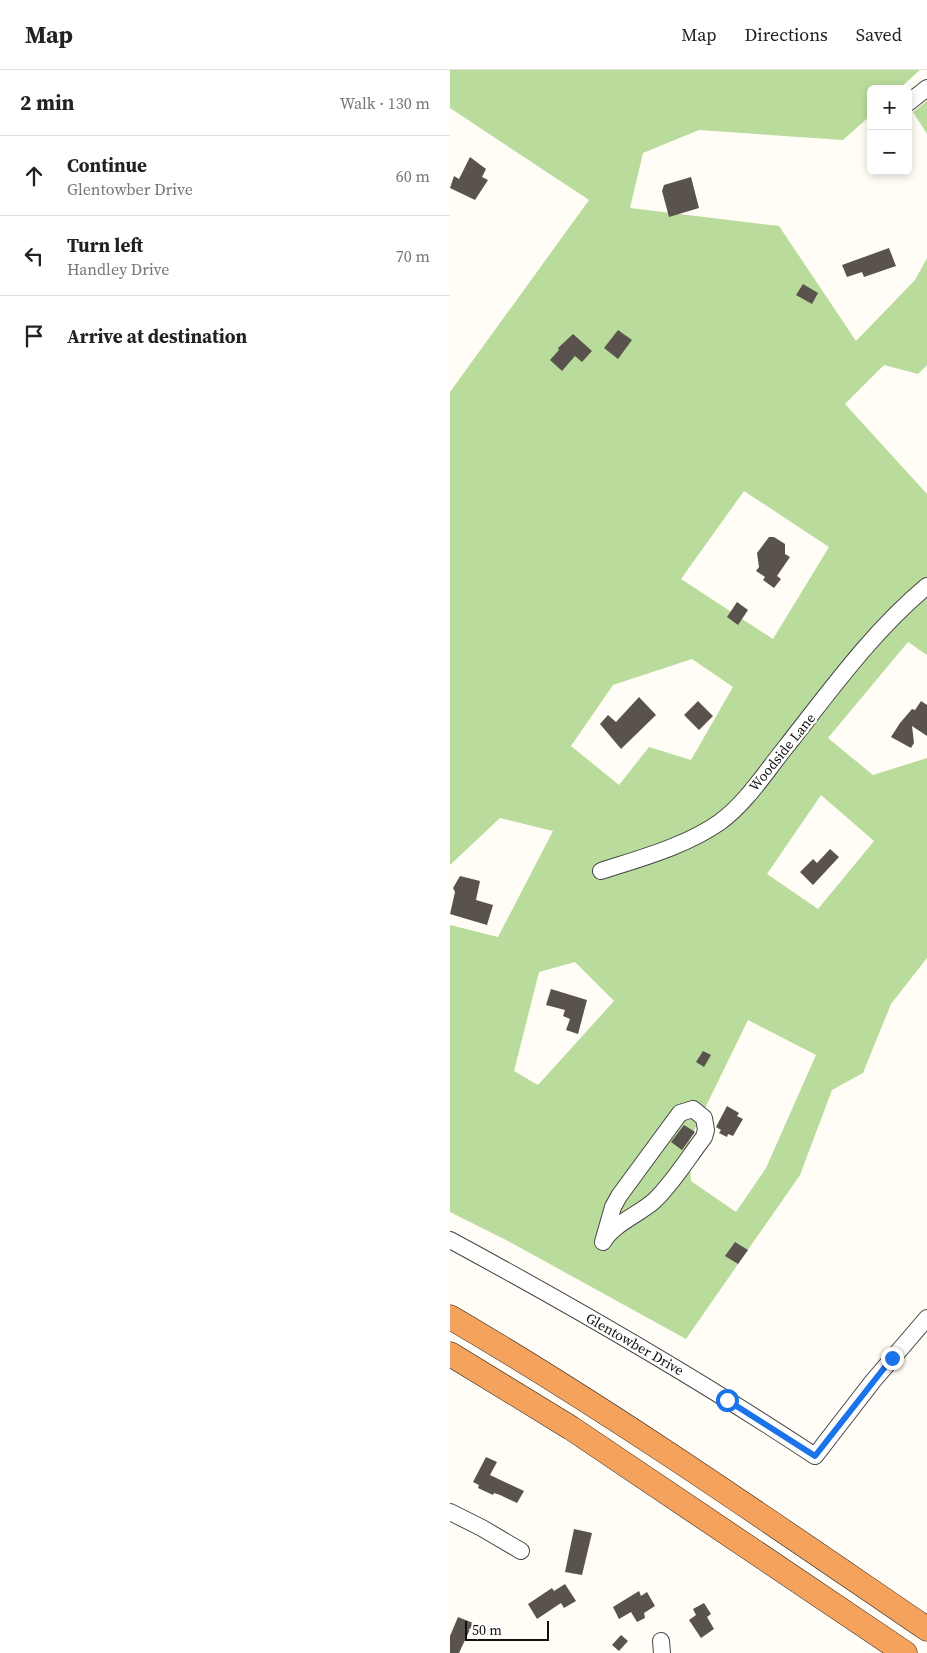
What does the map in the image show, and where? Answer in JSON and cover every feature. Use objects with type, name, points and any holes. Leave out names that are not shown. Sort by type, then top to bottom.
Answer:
[{"type":"highway","points":[[450,1317],[540,1370],[624,1423],[927,1629]]},
{"type":"highway","points":[[450,1354],[571,1428],[905,1653]]},
{"type":"street","points":[[912,100],[927,88]]},
{"type":"street","name":"Woodside Lane","points":[[601,871],[685,842],[722,820],[746,797],[869,642],[896,613],[927,586]]},
{"type":"street","points":[[692,1109],[700,1113],[706,1124],[704,1137],[669,1185],[638,1214],[606,1237],[602,1242],[613,1207],[619,1196],[680,1113],[692,1109]]},
{"type":"street","name":"Glentowber Drive","points":[[450,1240],[681,1371],[815,1456],[873,1381],[927,1318]]},
{"type":"street","points":[[450,1512],[522,1551]]},
{"type":"green space","points":[[450,70],[920,70],[903,85],[867,85],[867,119],[843,140],[699,130],[643,153],[630,208],[779,226],[856,341],[915,280],[927,258],[927,365],[918,374],[884,365],[845,404],[927,494],[927,655],[908,642],[828,738],[873,775],[927,758],[927,958],[891,1004],[863,1073],[832,1090],[800,1175],[686,1339],[508,1241],[450,1212],[450,925],[498,937],[553,831],[500,818],[450,865],[450,392],[589,200],[450,108]],"holes":[[[744,491],[829,547],[773,639],[681,579]],[[692,659],[733,687],[691,760],[649,747],[619,785],[571,746],[613,685]],[[821,795],[874,841],[818,909],[767,874]],[[575,962],[614,1001],[538,1085],[514,1071],[539,972]],[[748,1020],[816,1055],[766,1168],[736,1212],[691,1181],[689,1141]]]},
{"type":"green space","points":[[927,101],[927,134],[913,112]]},
{"type":"building","points":[[470,157],[486,169],[482,177],[488,180],[475,200],[450,188],[454,176],[459,179]]},
{"type":"building","points":[[691,177],[699,208],[669,217],[662,191],[664,185]]},
{"type":"building","points":[[889,248],[896,266],[864,277],[862,272],[847,277],[842,265]]},
{"type":"building","points":[[803,284],[818,293],[812,304],[796,295]]},
{"type":"building","points":[[618,330],[632,340],[618,359],[604,348]]},
{"type":"building","points":[[573,334],[592,351],[582,362],[575,356],[562,371],[550,360],[559,350],[558,348]]},
{"type":"building","points":[[769,537],[774,537],[785,544],[785,554],[790,557],[777,576],[781,579],[774,588],[763,580],[765,577],[756,571],[759,567],[757,553]]},
{"type":"building","points":[[737,602],[748,610],[738,625],[727,617]]},
{"type":"building","points":[[639,697],[656,715],[621,749],[600,724],[608,715],[616,722]]},
{"type":"building","points":[[698,701],[713,716],[699,730],[684,715]]},
{"type":"building","points":[[921,701],[927,705],[927,736],[912,726],[914,743],[911,748],[891,737],[900,723],[912,709],[915,710]]},
{"type":"building","points":[[830,849],[839,857],[813,885],[800,872],[813,859],[817,863]]},
{"type":"building","points":[[460,876],[480,881],[476,900],[493,905],[487,925],[450,914],[455,892],[453,888]]},
{"type":"building","points":[[551,989],[587,1000],[578,1034],[566,1030],[570,1019],[563,1016],[565,1010],[546,1005]]},
{"type":"building","points":[[703,1051],[711,1055],[704,1067],[696,1062]]},
{"type":"building","points":[[727,1106],[739,1113],[737,1116],[743,1119],[733,1136],[728,1134],[727,1137],[719,1133],[721,1130],[716,1127]]},
{"type":"building","points":[[684,1125],[695,1132],[682,1150],[671,1142]]},
{"type":"building","points":[[735,1242],[748,1250],[738,1264],[725,1256]]},
{"type":"building","points":[[486,1457],[497,1462],[490,1475],[524,1491],[517,1503],[478,1488],[479,1485],[473,1482]]},
{"type":"building","points":[[574,1529],[592,1533],[582,1575],[565,1572]]},
{"type":"building","points":[[565,1584],[576,1601],[564,1608],[561,1603],[537,1619],[528,1604],[552,1588],[554,1591]]},
{"type":"building","points":[[639,1591],[641,1596],[647,1592],[655,1606],[644,1613],[645,1618],[637,1622],[631,1612],[619,1619],[613,1607]]},
{"type":"building","points":[[704,1603],[711,1614],[707,1617],[714,1629],[701,1638],[689,1620],[696,1615],[693,1609]]},
{"type":"building","points":[[458,1617],[473,1623],[459,1653],[450,1653],[450,1636]]},
{"type":"building","points":[[621,1635],[628,1641],[619,1651],[612,1645]]},
{"type":"route","points":[[727,1400],[815,1456],[892,1358]]}]
